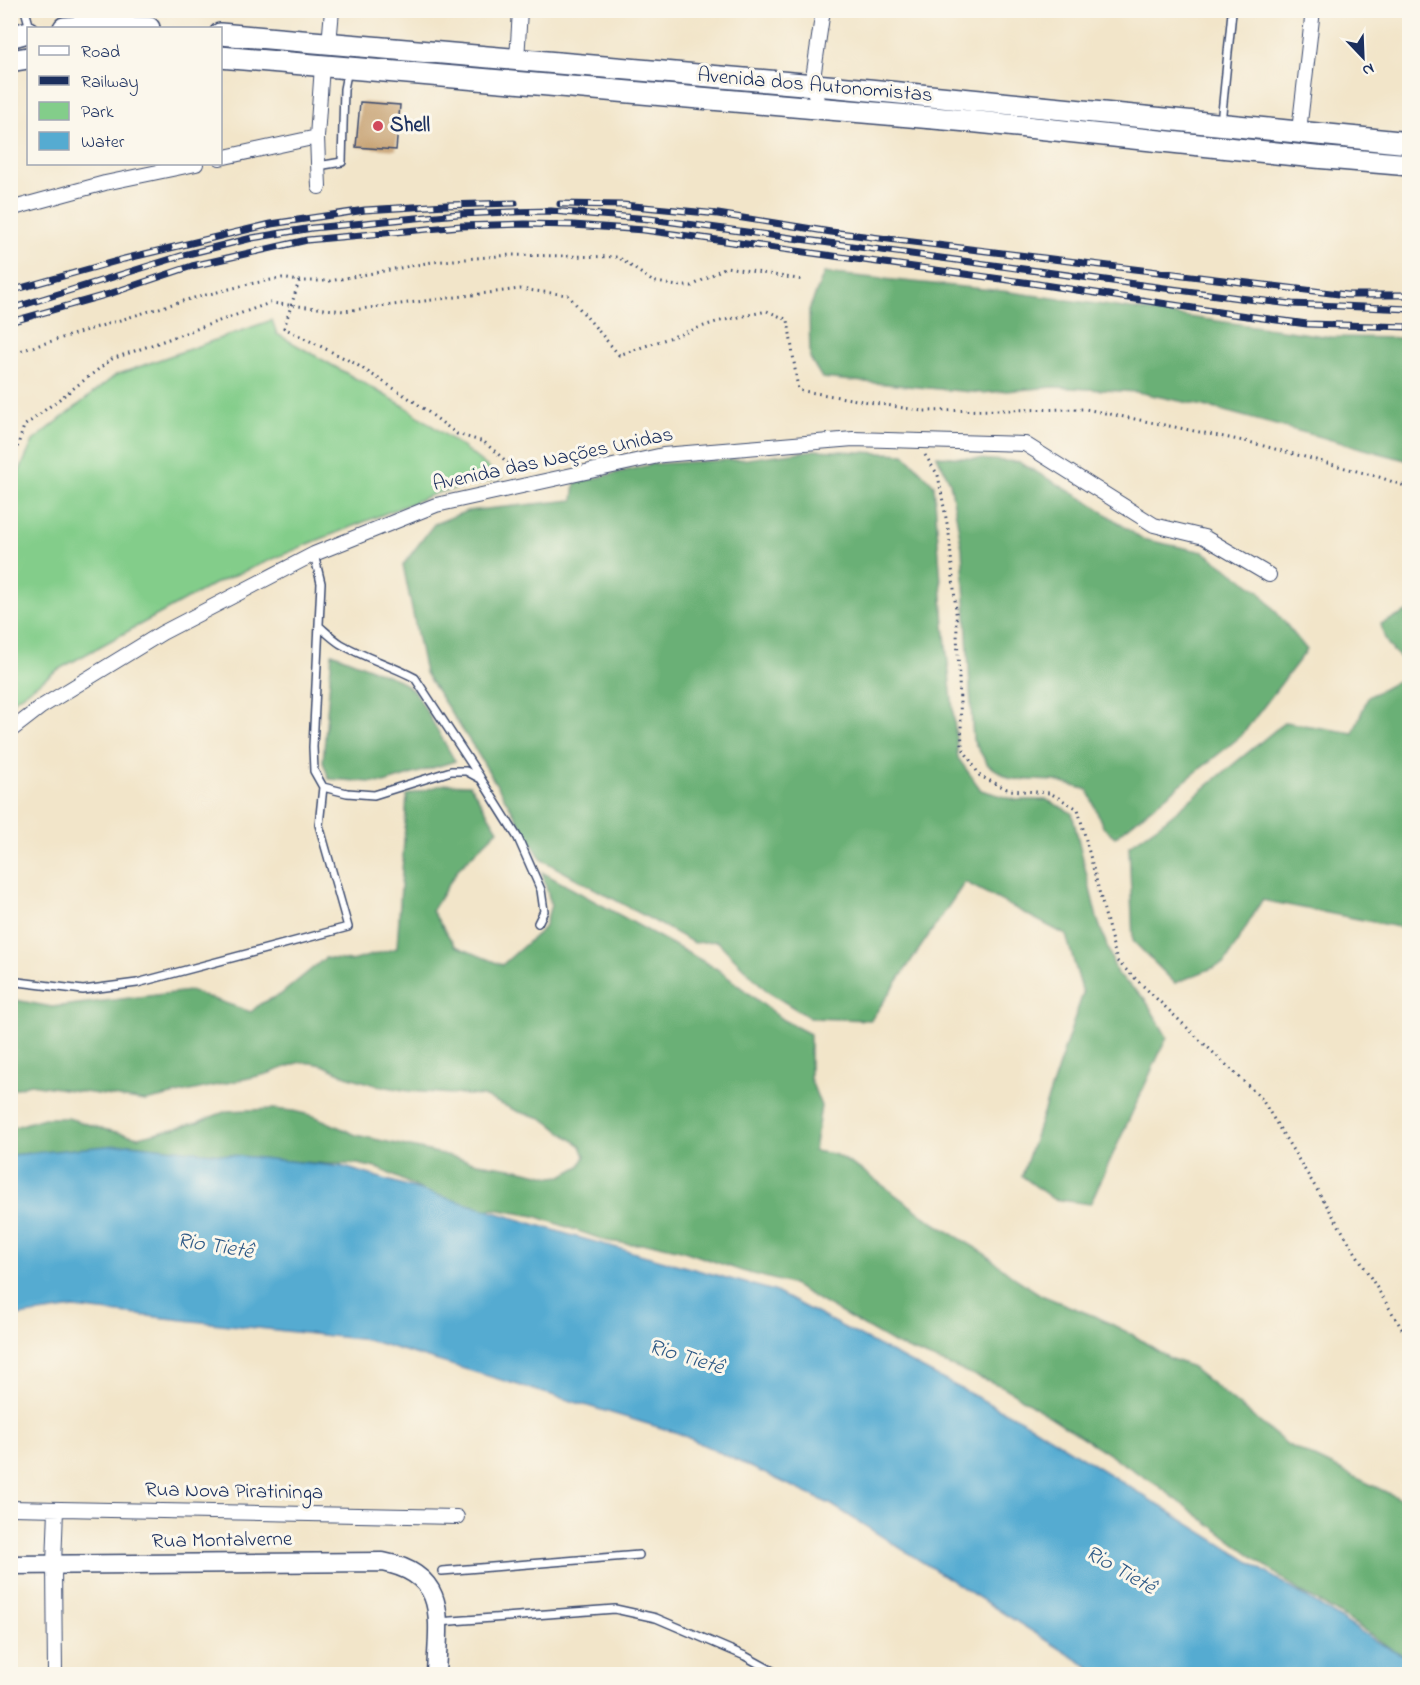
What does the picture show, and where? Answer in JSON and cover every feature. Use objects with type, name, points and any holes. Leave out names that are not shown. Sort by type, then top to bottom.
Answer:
[{"type":"main road","points":[[10,37],[27,32]]},
{"type":"main road","name":"Avenida dos Autonomistas","points":[[222,34],[812,85],[1299,130],[1410,143]]},
{"type":"main road","name":"Avenida dos Autonomistas","points":[[222,57],[820,109],[1410,165]]},
{"type":"main road","points":[[10,61],[27,58]]},
{"type":"main road","points":[[1269,152],[1283,146],[1299,130]]},
{"type":"main road","name":"Rua Montalverne","points":[[10,1565],[383,1562],[402,1566],[414,1572],[427,1584],[434,1596],[438,1622]]},
{"type":"main road","points":[[436,1674],[438,1622]]},
{"type":"street","points":[[329,44],[332,10]]},
{"type":"street","points":[[517,60],[520,10]]},
{"type":"street","points":[[820,109],[812,85],[823,10]]},
{"type":"street","points":[[1299,130],[1313,10]]},
{"type":"street","points":[[319,187],[317,137],[322,66]]},
{"type":"street","points":[[222,158],[317,137]]},
{"type":"street","points":[[10,209],[105,183],[191,165]]},
{"type":"street","name":"Avenida das Nações Unidas","points":[[10,731],[41,707],[162,633],[314,554],[436,505],[663,455],[853,439],[1025,444],[1154,525],[1204,537],[1269,575]]},
{"type":"street","name":"Rua Nova Piratininga","points":[[10,1508],[457,1517]]},
{"type":"street","points":[[55,1674],[56,1509]]},
{"type":"lane","points":[[26,10],[28,27]]},
{"type":"lane","points":[[1221,123],[1232,12]]},
{"type":"lane","points":[[318,166],[342,162],[344,89],[348,69]]},
{"type":"lane","points":[[10,981],[82,990],[137,983],[348,927],[319,825],[323,787],[314,771],[321,583],[314,554]]},
{"type":"lane","points":[[319,626],[340,643],[372,660],[399,669],[415,678],[518,838],[541,890],[544,911],[538,923]]},
{"type":"lane","points":[[323,787],[347,793],[374,795],[451,771],[466,771],[481,779]]},
{"type":"lane","points":[[442,1571],[639,1555]]},
{"type":"lane","points":[[438,1622],[615,1609],[656,1618],[745,1656],[777,1674]]},
{"type":"path","points":[[10,354],[171,304],[249,284],[282,278],[299,281],[330,280],[432,262],[510,255],[618,257],[652,281],[677,286],[692,286],[726,267],[804,280]]},
{"type":"path","points":[[299,281],[284,328],[354,363],[416,402],[457,434],[484,442],[533,484]]},
{"type":"path","points":[[10,470],[24,426],[112,359],[270,303],[344,311],[520,289],[568,295],[619,355],[716,322],[766,311],[789,320],[798,390],[922,411],[1085,409],[1249,442],[1379,477],[1410,488]]},
{"type":"path","points":[[916,441],[938,475],[949,534],[956,611],[962,747],[980,776],[1009,790],[1050,793],[1078,809],[1117,960],[1261,1098],[1410,1342]]},
{"type":"green space","points":[[824,273],[1003,291],[1331,337],[1409,338],[1409,461],[1213,408],[1137,392],[1054,387],[982,393],[822,378],[810,358],[809,310]]},
{"type":"green space","points":[[272,320],[277,334],[404,406],[502,478],[437,493],[214,584],[59,669],[11,702],[11,490],[33,441],[116,375]]},
{"type":"green space","points":[[815,450],[904,454],[934,485],[944,625],[958,758],[981,790],[1016,800],[1047,800],[1072,813],[1097,918],[1117,974],[1145,999],[1167,1037],[1090,1204],[1053,1199],[1022,1176],[1083,993],[1066,935],[965,882],[871,1020],[810,1018],[768,992],[717,941],[694,943],[542,860],[475,749],[425,673],[403,565],[434,524],[467,511],[573,500],[575,483],[653,464],[747,459]]},
{"type":"green space","points":[[937,456],[1019,462],[1090,503],[1142,539],[1204,552],[1259,591],[1307,650],[1241,736],[1115,837],[1103,827],[1088,790],[1055,781],[1011,779],[988,765],[973,740],[962,548],[950,482]]},
{"type":"green space","points":[[1409,611],[1409,664],[1390,647],[1384,637],[1381,624]]},
{"type":"green space","points":[[332,653],[399,680],[416,693],[455,761],[384,783],[329,779],[323,762]]},
{"type":"green space","points":[[1409,675],[1409,929],[1262,900],[1225,963],[1175,983],[1133,941],[1129,846],[1163,822],[1285,722],[1353,733],[1368,697]]},
{"type":"green space","points":[[445,784],[470,785],[498,830],[458,869],[432,911],[455,946],[502,965],[544,928],[551,905],[542,872],[717,969],[783,1020],[810,1034],[810,1078],[821,1106],[814,1151],[834,1154],[863,1171],[931,1221],[981,1251],[1041,1295],[1099,1318],[1133,1335],[1169,1358],[1190,1366],[1288,1445],[1409,1503],[1409,1662],[1357,1625],[1302,1593],[1157,1485],[1004,1387],[895,1344],[791,1284],[742,1271],[681,1250],[655,1244],[607,1241],[535,1216],[494,1209],[481,1210],[434,1196],[380,1169],[358,1164],[274,1160],[11,1157],[11,1128],[44,1118],[68,1118],[139,1137],[195,1123],[227,1111],[273,1109],[314,1116],[356,1135],[478,1163],[552,1177],[562,1176],[580,1166],[585,1156],[581,1146],[542,1118],[519,1112],[483,1096],[409,1091],[376,1085],[312,1063],[300,1062],[267,1074],[145,1101],[30,1084],[11,1090],[10,999],[52,1007],[190,991],[251,1012],[260,1004],[280,995],[325,958],[351,961],[397,948],[407,795]]},
{"type":"water","name":"Rio Tietê","points":[[129,1144],[344,1167],[577,1237],[774,1291],[1032,1426],[1379,1643],[1409,1658],[1409,1674],[1100,1674],[832,1505],[678,1433],[368,1340],[74,1308],[11,1317],[11,1155]]},
{"type":"building","name":"Shell","points":[[360,102],[400,105],[396,150],[356,147]]},
{"type":"railway","points":[[10,291],[124,259],[271,224],[365,210],[515,203]]},
{"type":"railway","points":[[560,204],[623,205],[718,214],[831,232],[1347,295],[1410,295]]},
{"type":"railway","points":[[10,309],[184,255],[252,238],[312,228],[458,214],[551,211],[650,219],[1239,298],[1292,304],[1410,309]]},
{"type":"railway","points":[[10,322],[109,294],[192,266],[307,240],[461,226],[525,224],[644,230],[1031,283],[1307,324],[1410,327]]},
{"type":"place","name":"Shell","points":[[378,126]]}]
